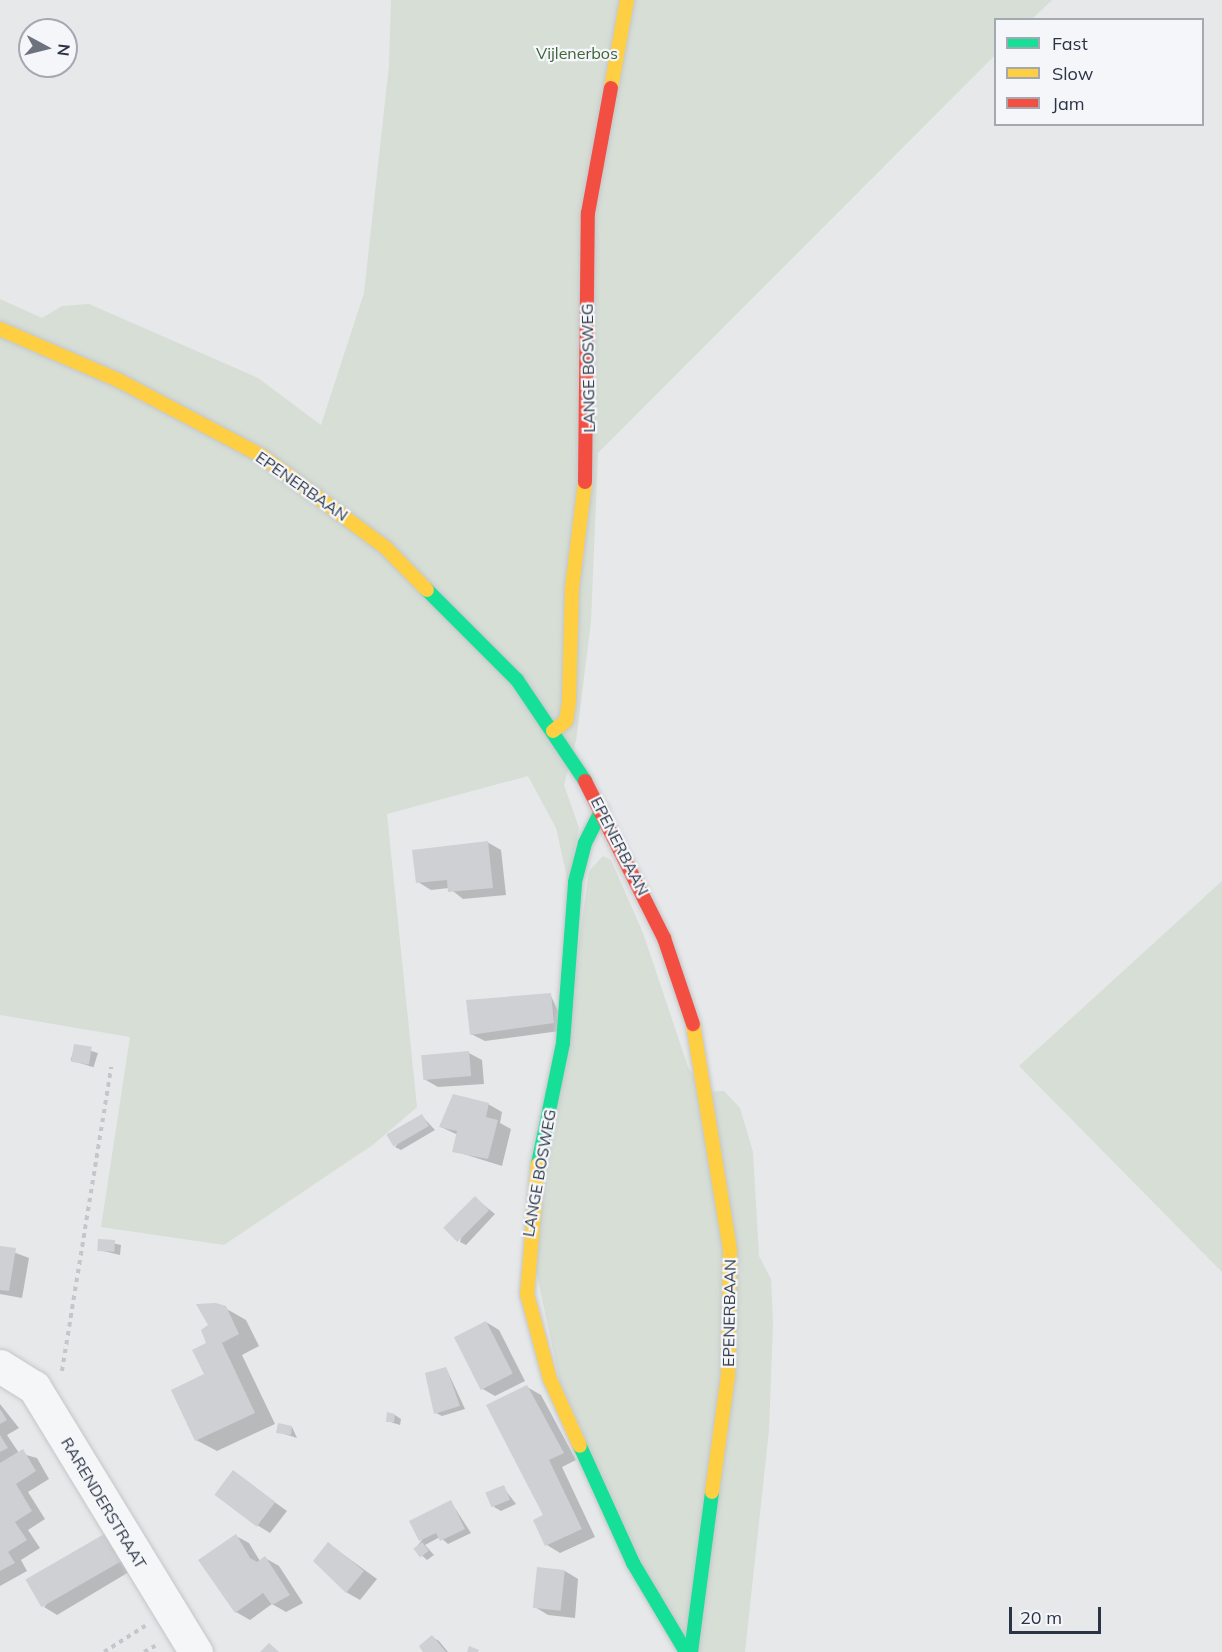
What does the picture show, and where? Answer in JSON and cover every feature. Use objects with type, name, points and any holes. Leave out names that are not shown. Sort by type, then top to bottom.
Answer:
[{"type":"street","name":"LANGE BOSWEG","points":[[553,731],[566,722],[569,701],[572,588],[589,448],[588,213],[627,0]]},
{"type":"street","name":"EPENERBAAN","points":[[0,329],[211,428],[344,514],[485,645],[553,731],[602,810],[646,893],[683,989],[709,1089],[725,1197],[730,1251],[728,1375],[691,1652]]},
{"type":"street","name":"LANGE BOSWEG","points":[[602,810],[582,852],[575,882],[562,1043],[531,1199],[527,1294],[550,1379],[633,1563],[686,1652]]},
{"type":"street","name":"RARENDERSTRAAT","points":[[0,1366],[34,1387],[196,1652]]},
{"type":"path","points":[[53,1416],[111,1067]]},
{"type":"path","points":[[104,1652],[169,1611]]},
{"type":"green space","name":"Vijlenerbos","points":[[391,0],[1052,0],[1033,18],[994,18],[994,56],[598,453],[591,622],[576,741],[564,785],[579,828],[568,882],[556,828],[528,776],[387,814],[417,1107],[374,1144],[224,1245],[101,1227],[130,1037],[0,1015],[0,299],[42,318],[62,306],[89,304],[258,378],[321,425],[364,293],[389,65]]},
{"type":"green space","points":[[603,856],[611,860],[643,933],[688,1067],[705,1092],[724,1091],[740,1108],[753,1152],[759,1256],[771,1279],[773,1323],[769,1430],[745,1652],[682,1652],[560,1383],[534,1261],[589,871]]},
{"type":"green space","points":[[1222,881],[1222,1272],[1019,1066]]},
{"type":"building","points":[[488,841],[493,888],[448,892],[447,880],[416,883],[412,850]]},
{"type":"building","points":[[551,993],[554,1023],[470,1035],[466,1000]]},
{"type":"building","points":[[74,1044],[92,1047],[89,1065],[71,1062]]},
{"type":"building","points":[[469,1051],[471,1076],[423,1080],[421,1055]]},
{"type":"building","points":[[453,1094],[489,1103],[486,1117],[498,1120],[488,1159],[452,1152],[457,1131],[439,1127]]},
{"type":"building","points":[[422,1114],[429,1126],[393,1147],[386,1134]]},
{"type":"building","points":[[475,1196],[489,1210],[457,1242],[443,1228]]},
{"type":"building","points":[[98,1239],[115,1240],[114,1252],[97,1251]]},
{"type":"building","points":[[0,1246],[16,1248],[9,1291],[0,1290]]},
{"type":"building","points":[[216,1303],[226,1306],[239,1334],[222,1343],[255,1413],[195,1441],[171,1390],[204,1374],[192,1350],[206,1343],[201,1330],[208,1325],[196,1304]]},
{"type":"building","points":[[486,1321],[513,1374],[481,1390],[454,1337]]},
{"type":"building","points":[[446,1367],[460,1406],[434,1414],[425,1373]]},
{"type":"building","points":[[527,1385],[564,1453],[549,1460],[582,1529],[545,1546],[533,1520],[543,1515],[486,1405]]},
{"type":"building","points":[[0,1409],[7,1420],[0,1424]]},
{"type":"building","points":[[387,1412],[395,1414],[394,1422],[386,1422]]},
{"type":"building","points":[[278,1423],[292,1426],[291,1435],[276,1433]]},
{"type":"building","points":[[0,1435],[8,1448],[0,1452]]},
{"type":"building","points":[[23,1449],[36,1471],[16,1484],[32,1511],[15,1522],[27,1540],[8,1552],[15,1563],[0,1571],[0,1463]]},
{"type":"building","points":[[233,1470],[275,1502],[257,1527],[214,1495]]},
{"type":"building","points":[[504,1485],[510,1500],[491,1507],[485,1492]]},
{"type":"building","points":[[451,1500],[465,1529],[440,1541],[436,1533],[419,1541],[409,1521]]},
{"type":"building","points":[[106,1533],[122,1561],[41,1607],[25,1580]]},
{"type":"building","points":[[236,1534],[250,1558],[257,1562],[265,1556],[290,1595],[272,1605],[263,1593],[235,1613],[198,1560]]},
{"type":"building","points":[[328,1542],[364,1571],[346,1593],[313,1561]]},
{"type":"building","points":[[422,1542],[429,1551],[420,1557],[413,1549]]},
{"type":"building","points":[[537,1567],[565,1570],[561,1611],[533,1608]]},
{"type":"building","points":[[432,1635],[446,1652],[423,1652],[419,1646]]},
{"type":"building","points":[[269,1643],[279,1652],[260,1652]]},
{"type":"building","points":[[469,1646],[479,1650],[478,1652],[467,1652]]},
{"type":"traffic: fast","points":[[427,590],[517,680],[585,781]]},
{"type":"traffic: fast","points":[[538,1164],[563,1043],[575,882],[585,843],[602,810]]},
{"type":"traffic: fast","points":[[580,1446],[633,1563],[686,1652]]},
{"type":"traffic: fast","points":[[691,1652],[712,1492]]},
{"type":"traffic: slow","points":[[611,88],[627,0]]},
{"type":"traffic: slow","points":[[0,329],[118,380],[262,456],[385,547],[427,590]]},
{"type":"traffic: slow","points":[[553,731],[566,721],[569,701],[572,588],[585,482]]},
{"type":"traffic: slow","points":[[693,1024],[730,1251],[728,1375],[712,1492]]},
{"type":"traffic: slow","points":[[538,1164],[527,1294],[550,1379],[580,1446]]},
{"type":"traffic: jam","points":[[585,482],[588,213],[611,88]]},
{"type":"traffic: jam","points":[[585,781],[664,938],[693,1024]]}]
